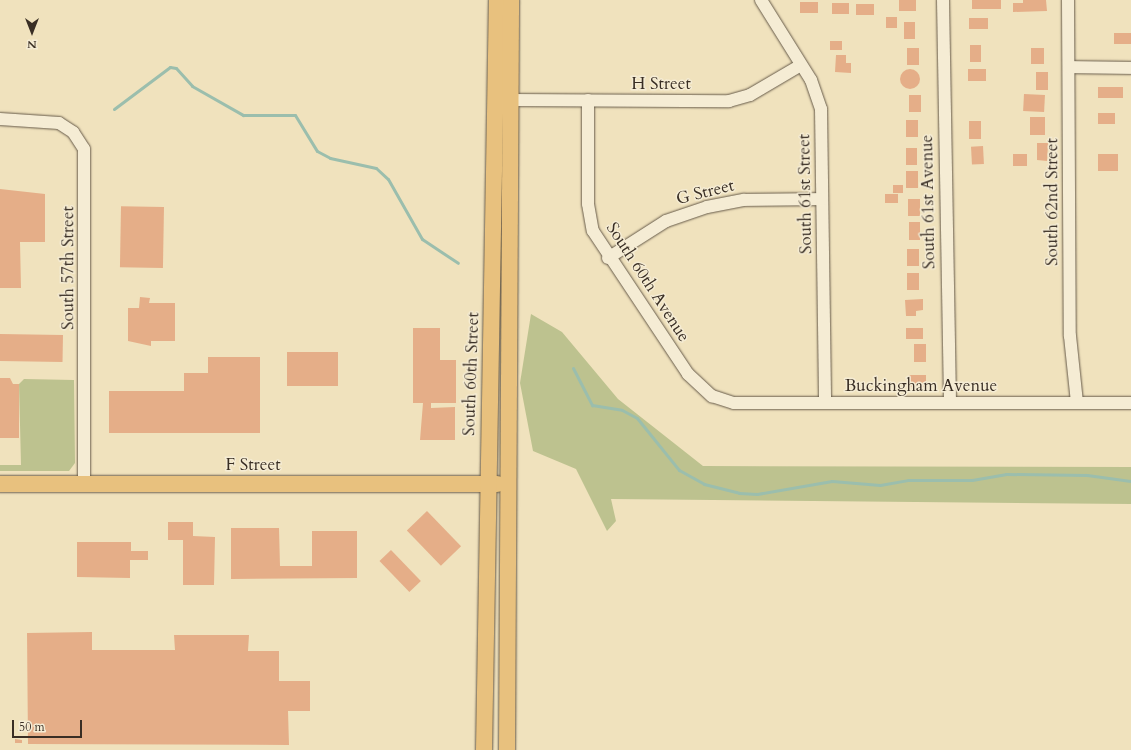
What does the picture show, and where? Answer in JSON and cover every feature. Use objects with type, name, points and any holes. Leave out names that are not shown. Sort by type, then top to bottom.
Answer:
[{"type":"main road","name":"South 60th Street","points":[[484,750],[487,484],[497,0]]},
{"type":"main road","points":[[507,750],[506,484],[511,0]]},
{"type":"main road","name":"F Street","points":[[0,484],[506,484]]},
{"type":"street","name":"South 61st Street","points":[[762,0],[801,65],[821,109],[825,403]]},
{"type":"street","name":"South 61st Avenue","points":[[943,0],[950,403]]},
{"type":"street","name":"South 62nd Street","points":[[1068,0],[1070,336],[1077,403]]},
{"type":"street","name":"H Street","points":[[511,100],[740,100],[801,65]]},
{"type":"street","points":[[1069,67],[1131,68]]},
{"type":"street","name":"South 60th Avenue","points":[[588,100],[589,218],[608,258],[690,378],[712,396]]},
{"type":"street","name":"South 57th Street","points":[[0,119],[60,122],[73,132],[84,149],[84,484]]},
{"type":"street","name":"G Street","points":[[608,258],[666,221],[707,206],[744,200],[822,199]]},
{"type":"street","name":"Buckingham Avenue","points":[[712,396],[734,403],[1131,403]]},
{"type":"green space","points":[[531,314],[562,332],[618,399],[703,466],[1131,467],[1131,504],[611,499],[616,521],[607,531],[576,469],[533,451],[520,383]]},
{"type":"green space","points":[[24,379],[74,380],[75,463],[69,471],[0,471],[0,465],[21,465],[19,384]]},
{"type":"building","points":[[899,0],[916,0],[916,11],[899,11]]},
{"type":"building","points":[[972,0],[1001,0],[1001,9],[972,9]]},
{"type":"building","points":[[1023,0],[1046,0],[1047,11],[1013,12],[1013,3],[1023,3]]},
{"type":"building","points":[[800,2],[818,2],[818,13],[800,13]]},
{"type":"building","points":[[832,3],[849,3],[849,14],[832,14]]},
{"type":"building","points":[[856,4],[874,4],[874,15],[856,15]]},
{"type":"building","points":[[886,17],[897,17],[897,28],[886,28]]},
{"type":"building","points":[[969,18],[988,18],[988,29],[969,29]]},
{"type":"building","points":[[904,22],[915,22],[915,39],[904,39]]},
{"type":"building","points":[[1114,33],[1131,33],[1131,44],[1114,44]]},
{"type":"building","points":[[830,41],[842,41],[842,50],[830,50]]},
{"type":"building","points":[[970,45],[981,45],[981,62],[970,62]]},
{"type":"building","points":[[907,48],[919,48],[919,65],[907,65]]},
{"type":"building","points":[[1031,48],[1044,48],[1044,64],[1031,64]]},
{"type":"building","points":[[836,55],[846,55],[846,63],[851,63],[851,73],[835,72]]},
{"type":"building","points":[[910,69],[917,72],[920,79],[917,86],[910,89],[903,86],[900,79],[903,72]]},
{"type":"building","points":[[968,69],[986,69],[986,81],[968,81]]},
{"type":"building","points":[[1036,72],[1048,72],[1048,90],[1036,90]]},
{"type":"building","points":[[1098,87],[1123,87],[1123,98],[1098,98]]},
{"type":"building","points":[[1024,94],[1045,95],[1044,112],[1023,111]]},
{"type":"building","points":[[909,95],[921,95],[921,112],[909,112]]},
{"type":"building","points":[[1098,113],[1115,113],[1115,124],[1098,124]]},
{"type":"building","points":[[1030,117],[1045,117],[1045,135],[1030,135]]},
{"type":"building","points":[[906,120],[918,120],[918,137],[906,137]]},
{"type":"building","points":[[969,121],[981,121],[981,139],[969,139]]},
{"type":"building","points":[[1037,143],[1048,143],[1047,161],[1037,160]]},
{"type":"building","points":[[983,146],[984,164],[972,165],[971,147]]},
{"type":"building","points":[[906,148],[917,148],[917,165],[906,165]]},
{"type":"building","points":[[1013,154],[1027,154],[1027,166],[1013,166]]},
{"type":"building","points":[[1098,154],[1118,154],[1118,171],[1098,171]]},
{"type":"building","points":[[906,171],[918,171],[918,188],[906,188]]},
{"type":"building","points":[[893,185],[903,185],[903,193],[893,193]]},
{"type":"building","points":[[0,189],[45,194],[45,242],[20,242],[21,288],[0,288]]},
{"type":"building","points":[[885,194],[898,194],[898,203],[885,203]]},
{"type":"building","points":[[908,199],[920,199],[920,216],[908,216]]},
{"type":"building","points":[[121,206],[164,207],[163,268],[120,267]]},
{"type":"building","points":[[909,222],[920,222],[920,240],[909,240]]},
{"type":"building","points":[[907,249],[919,249],[919,266],[907,266]]},
{"type":"building","points":[[907,273],[919,273],[919,290],[907,290]]},
{"type":"building","points":[[140,297],[150,298],[149,303],[175,303],[175,341],[151,341],[151,346],[128,341],[128,308],[139,308]]},
{"type":"building","points":[[923,299],[923,310],[916,311],[916,316],[906,316],[905,300]]},
{"type":"building","points":[[413,328],[440,328],[440,360],[456,360],[456,403],[431,403],[431,408],[455,407],[455,440],[420,440],[423,403],[413,403]]},
{"type":"building","points":[[906,328],[923,328],[923,339],[906,339]]},
{"type":"building","points":[[0,334],[63,335],[63,362],[0,361]]},
{"type":"building","points":[[914,344],[926,344],[926,362],[914,362]]},
{"type":"building","points":[[287,352],[338,352],[338,386],[287,386]]},
{"type":"building","points":[[208,357],[260,357],[260,433],[109,433],[109,391],[184,391],[184,373],[208,373]]},
{"type":"building","points":[[909,375],[926,375],[926,387],[909,387]]},
{"type":"building","points":[[0,378],[10,378],[13,384],[19,384],[19,438],[0,438]]},
{"type":"building","points":[[427,511],[461,546],[441,566],[407,530]]},
{"type":"building","points":[[168,522],[193,522],[193,536],[215,537],[214,585],[183,585],[183,540],[168,540]]},
{"type":"building","points":[[231,528],[279,528],[280,566],[312,566],[312,531],[357,531],[357,578],[231,579]]},
{"type":"building","points":[[77,542],[131,542],[131,551],[148,551],[148,560],[130,560],[130,578],[77,577]]},
{"type":"building","points":[[391,550],[421,581],[409,592],[379,561]]},
{"type":"building","points":[[92,632],[92,650],[175,650],[174,635],[249,635],[248,651],[279,651],[279,681],[310,681],[310,711],[288,711],[289,745],[28,744],[27,633]]},
{"type":"building","points":[[15,739],[22,740],[22,743],[15,743]]},
{"type":"waterway","points":[[114,109],[170,67],[176,68],[192,86],[243,115],[295,115],[317,151],[330,158],[376,168],[388,179],[422,239],[458,263]]},
{"type":"waterway","points":[[573,368],[592,405],[622,410],[637,418],[679,470],[704,484],[739,493],[757,494],[832,481],[880,485],[908,480],[972,480],[1006,474],[1087,475],[1131,481]]}]
